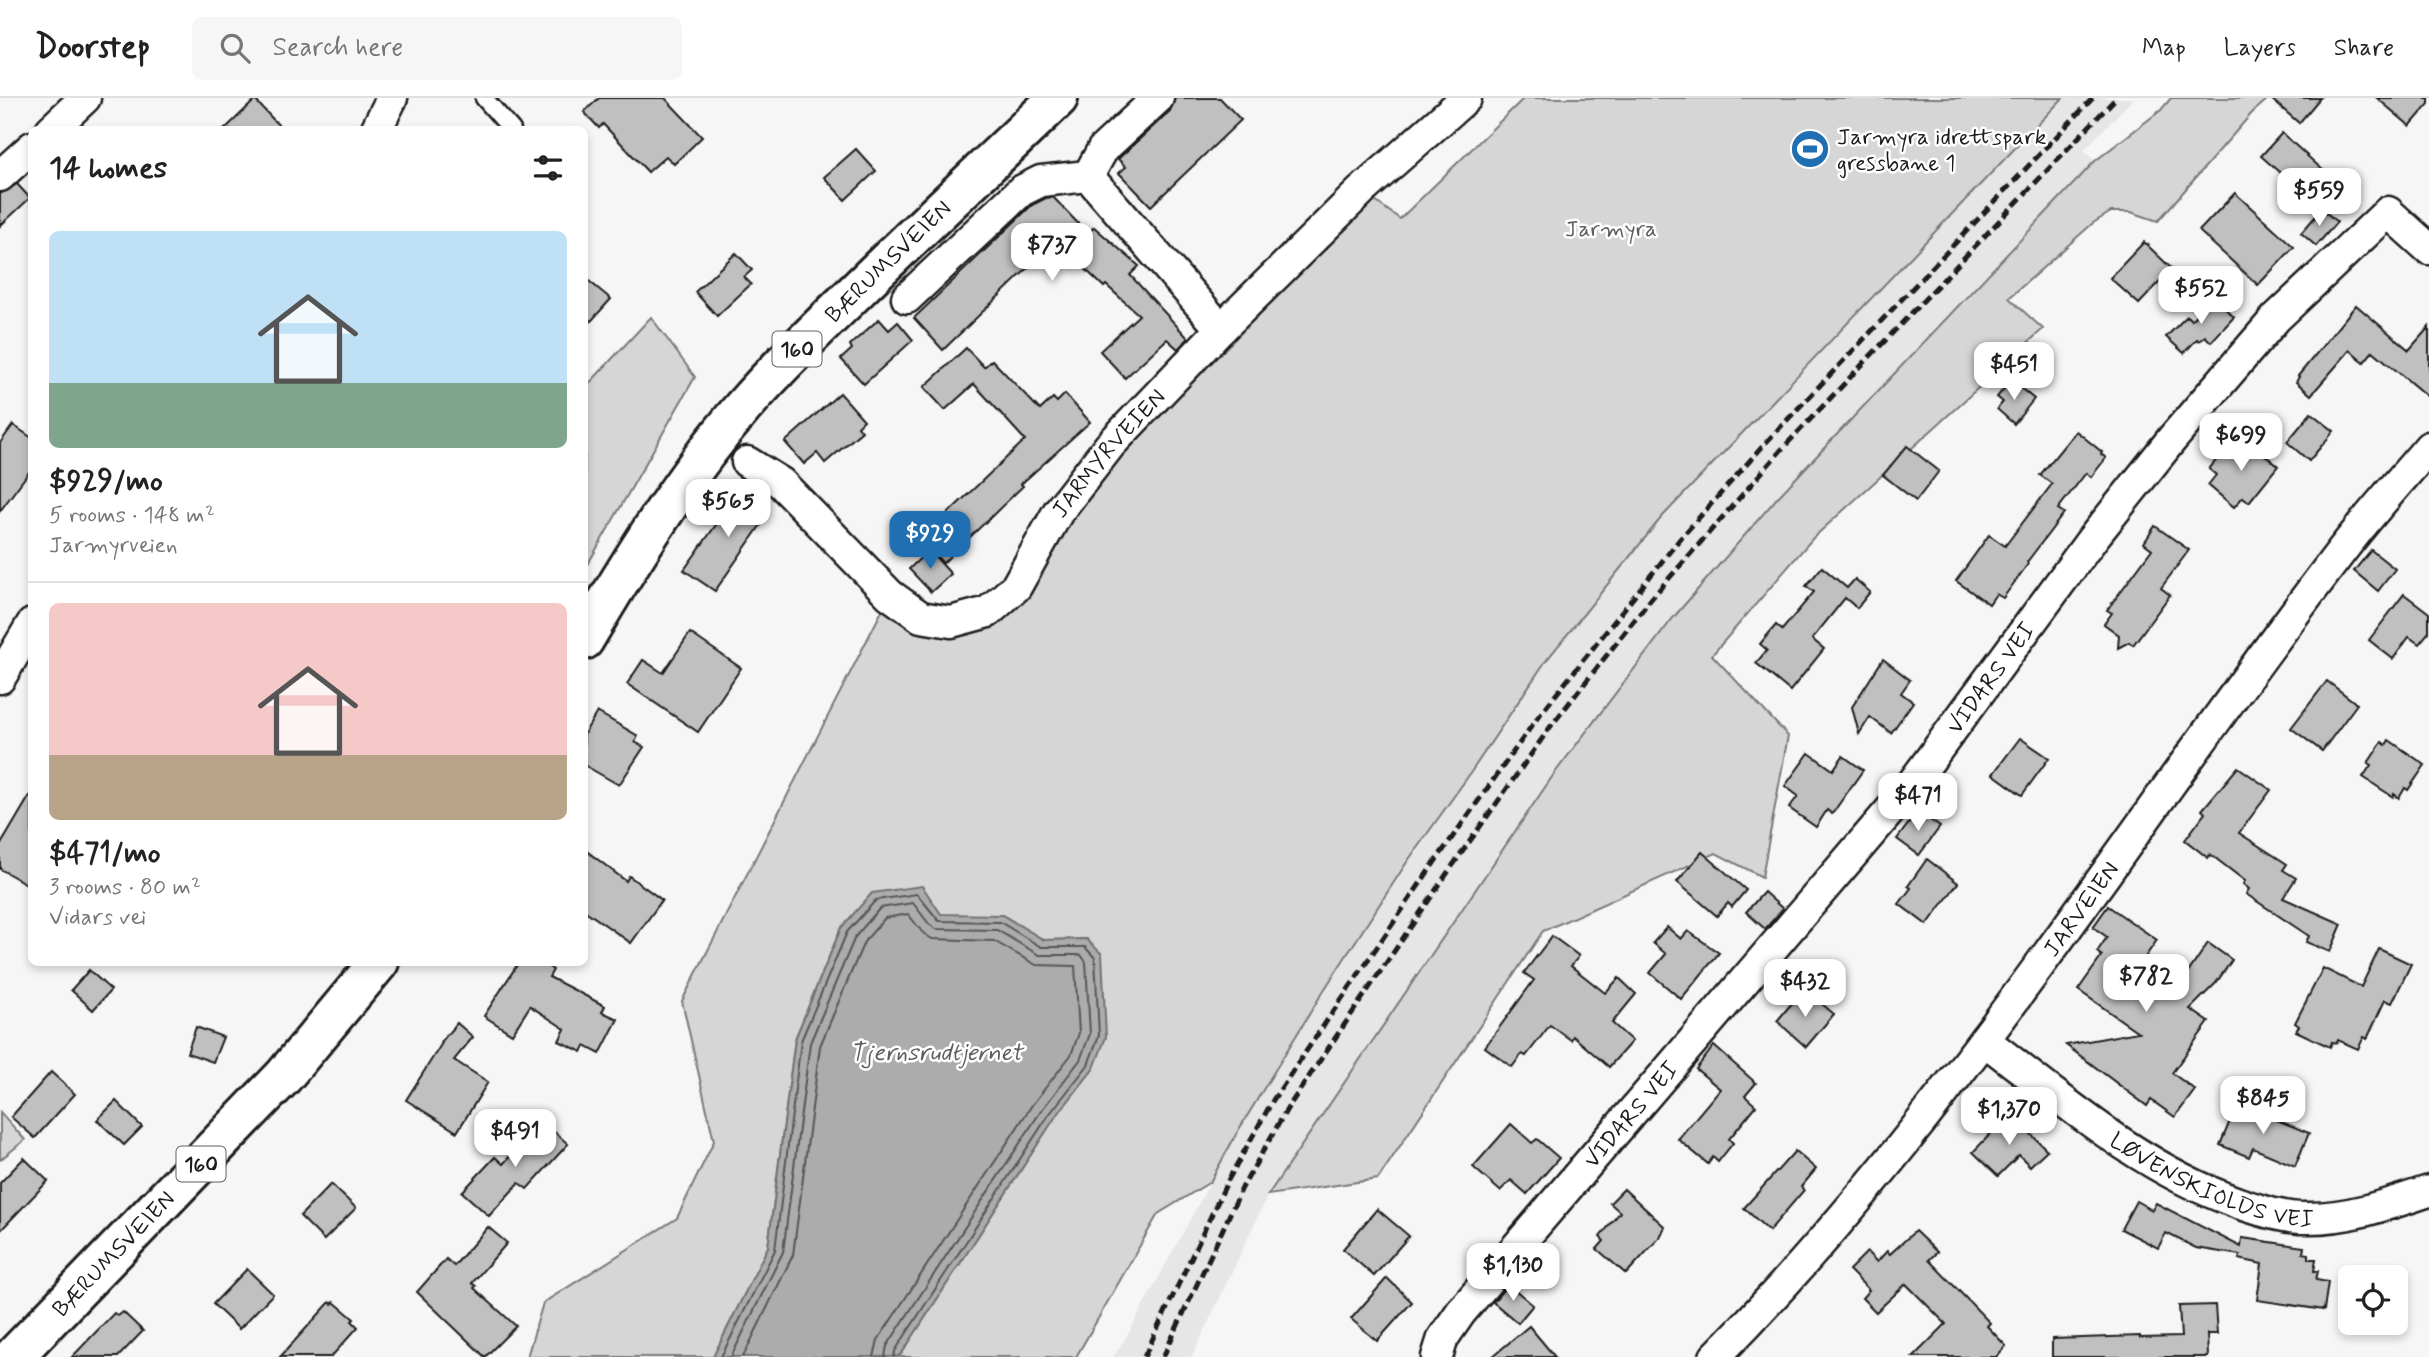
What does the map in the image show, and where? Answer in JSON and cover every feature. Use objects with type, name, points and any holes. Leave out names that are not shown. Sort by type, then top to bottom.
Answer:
[{"type":"main road","name":"BÆRUMSVEIEN","points":[[588,633],[651,529],[696,466],[742,409],[790,356],[1058,98]]},
{"type":"main road","name":"BÆRUMSVEIEN","points":[[13,1357],[284,1076],[376,966]]},
{"type":"street","points":[[55,126],[85,98]]},
{"type":"street","points":[[378,126],[392,98]]},
{"type":"street","points":[[1088,176],[1103,149],[1158,98]]},
{"type":"street","name":"JARMYRVEIEN","points":[[747,461],[781,483],[890,595],[921,617],[951,622],[988,612],[1016,587],[1058,512],[1110,445],[1221,329],[1361,191],[1466,98]]},
{"type":"street","points":[[0,176],[28,151]]},
{"type":"street","points":[[907,298],[1021,191],[1041,181],[1088,176]]},
{"type":"street","points":[[1088,176],[1221,329]]},
{"type":"street","name":"VIDARS VEI","points":[[1437,1357],[1443,1338],[1461,1312],[1906,792],[2094,538],[2172,439],[2276,318],[2388,212],[2429,250]]},
{"type":"street","name":"JARVEIEN","points":[[1716,1357],[1771,1301],[1867,1191],[1984,1040],[2344,547],[2429,447]]},
{"type":"street","points":[[0,678],[28,631]]},
{"type":"street","name":"LØVENSKIOLDS VEI","points":[[1984,1040],[2087,1119],[2148,1160],[2202,1190],[2263,1212],[2304,1218],[2349,1213],[2394,1203],[2429,1191]]},
{"type":"lane","points":[[484,98],[508,126]]},
{"type":"shaded area","points":[[2063,98],[2134,98],[2084,150],[2095,161],[1611,701],[1554,774],[1268,1195],[1192,1357],[1113,1357],[1238,1131],[1324,990],[1407,862],[1545,662],[1661,518]]},
{"type":"green space","name":"Jarmyra","points":[[1524,98],[2063,98],[1661,518],[1545,662],[1407,862],[1324,990],[1210,1182],[1158,1214],[1076,1357],[897,1357],[1054,1119],[1094,1068],[1087,939],[1044,940],[1002,915],[941,915],[841,928],[795,1039],[768,1247],[713,1357],[527,1357],[543,1303],[677,1218],[714,1141],[682,1001],[890,595],[951,622],[988,612],[1058,512],[1361,191],[1400,219]]},
{"type":"green space","points":[[2171,98],[2269,98],[2252,113],[2158,221],[2131,212],[2111,212],[2093,223],[2009,298],[2043,329],[1813,538],[1712,655],[1788,736],[1762,877],[1716,853],[1543,931],[1378,1179],[1268,1195],[1554,774],[1673,618],[1777,498],[2095,161],[2161,110]]},
{"type":"green space","points":[[651,317],[695,377],[588,564],[588,385]]},
{"type":"green space","points":[[0,1112],[25,1140],[0,1160]]},
{"type":"water","name":"Tjernsrudtjernet","points":[[922,886],[941,914],[1002,915],[1044,940],[1086,939],[1102,954],[1106,1037],[1094,1068],[1054,1119],[897,1357],[713,1357],[768,1247],[795,1039],[841,928],[872,893]]},
{"type":"building","points":[[599,98],[665,98],[702,137],[674,164],[666,156],[648,172],[603,124],[599,128],[584,112]]},
{"type":"building","points":[[1175,98],[1220,98],[1241,120],[1151,206],[1119,173],[1126,167],[1118,159],[1170,111]]},
{"type":"building","points":[[2270,98],[2320,98],[2299,123]]},
{"type":"building","points":[[2377,98],[2429,98],[2429,104],[2410,126]]},
{"type":"building","points":[[255,100],[279,126],[228,126]]},
{"type":"building","points":[[2282,133],[2335,181],[2315,204],[2261,156]]},
{"type":"building","points":[[856,149],[876,171],[845,200],[824,177]]},
{"type":"building","points":[[17,184],[28,196],[28,200],[0,226],[0,194]]},
{"type":"building","points":[[2235,193],[2294,247],[2258,285],[2199,231]]},
{"type":"building","points":[[1053,197],[1088,234],[1094,227],[1139,266],[1130,275],[1188,338],[1178,349],[1167,339],[1125,378],[1100,351],[1139,315],[1106,285],[1104,287],[1056,241],[943,350],[914,318],[1032,205]]},
{"type":"building","points":[[2322,209],[2337,222],[2316,246],[2301,233]]},
{"type":"building","points":[[2144,242],[2172,269],[2139,304],[2110,278]]},
{"type":"building","points":[[736,253],[752,270],[744,277],[751,284],[717,316],[695,292]]},
{"type":"building","points":[[588,280],[611,299],[588,325]]},
{"type":"building","points":[[2213,297],[2234,317],[2211,342],[2205,336],[2199,341],[2197,339],[2184,353],[2166,337],[2187,316],[2191,320]]},
{"type":"building","points":[[2356,305],[2409,350],[2429,327],[2429,398],[2373,351],[2364,362],[2350,350],[2311,395],[2296,382],[2298,376]]},
{"type":"building","points":[[879,319],[889,330],[898,322],[913,340],[864,384],[841,359],[852,349],[850,345]]},
{"type":"building","points":[[966,348],[984,367],[992,360],[1040,410],[1053,398],[1057,402],[1065,394],[1090,422],[1021,484],[1023,486],[943,563],[920,540],[1025,440],[974,384],[945,410],[924,387]]},
{"type":"building","points":[[2011,380],[2034,399],[2014,424],[1997,409],[2003,402],[1997,397]]},
{"type":"building","points":[[840,393],[864,420],[858,426],[862,431],[825,463],[817,453],[804,464],[785,442]]},
{"type":"building","points":[[2311,413],[2334,431],[2309,461],[2287,442]]},
{"type":"building","points":[[13,425],[28,435],[28,473],[0,511],[0,443]]},
{"type":"building","points":[[2076,431],[2106,458],[2091,477],[2086,473],[2058,509],[2064,513],[2003,598],[1996,594],[1989,604],[1956,581],[1989,535],[2005,546],[2052,484],[2040,475]]},
{"type":"building","points":[[2246,439],[2278,466],[2249,502],[2243,497],[2234,507],[2208,485],[2216,475],[2209,469],[2230,443],[2238,449]]},
{"type":"building","points":[[1907,446],[1939,471],[1916,501],[1883,475]]},
{"type":"building","points":[[745,484],[761,495],[756,504],[769,513],[715,591],[684,570]]},
{"type":"building","points":[[2155,526],[2189,550],[2161,588],[2170,595],[2133,645],[2129,642],[2118,648],[2119,635],[2104,624],[2112,613],[2107,610],[2152,549],[2144,543]]},
{"type":"building","points":[[929,550],[951,574],[931,592],[909,569]]},
{"type":"building","points":[[2371,550],[2395,569],[2378,591],[2354,571]]},
{"type":"building","points":[[1822,567],[1847,588],[1855,579],[1870,592],[1857,608],[1845,598],[1812,639],[1824,649],[1790,691],[1756,663],[1767,650],[1760,644],[1776,625],[1782,630],[1814,592],[1806,586]]},
{"type":"building","points":[[2404,594],[2429,613],[2429,632],[2419,644],[2409,637],[2393,659],[2369,640]]},
{"type":"building","points":[[690,633],[741,668],[698,732],[627,684],[643,660],[663,673]]},
{"type":"building","points":[[1883,659],[1910,680],[1901,693],[1913,702],[1891,733],[1870,717],[1859,734],[1852,707]]},
{"type":"building","points":[[2327,681],[2357,704],[2322,751],[2291,728]]},
{"type":"building","points":[[597,712],[638,736],[635,742],[644,747],[619,785],[588,767],[588,727]]},
{"type":"building","points":[[2020,738],[2049,758],[2022,795],[1993,774]]},
{"type":"building","points":[[2389,740],[2425,765],[2408,790],[2405,788],[2399,798],[2394,794],[2393,797],[2363,777],[2371,765],[2368,763],[2382,742],[2386,745]]},
{"type":"building","points":[[1809,753],[1833,770],[1843,756],[1863,770],[1832,814],[1827,810],[1816,827],[1789,808],[1798,796],[1785,786]]},
{"type":"building","points":[[2238,767],[2271,790],[2239,833],[2287,864],[2283,870],[2296,878],[2283,898],[2342,924],[2330,952],[2306,942],[2309,936],[2246,894],[2249,889],[2243,884],[2245,881],[2210,854],[2208,858],[2185,840],[2205,813],[2202,810]]},
{"type":"building","points":[[28,799],[28,885],[0,869],[0,846]]},
{"type":"building","points":[[1918,811],[1940,827],[1919,855],[1897,839]]},
{"type":"building","points":[[588,852],[626,881],[629,876],[662,900],[631,943],[588,913]]},
{"type":"building","points":[[1702,852],[1746,890],[1732,907],[1728,903],[1717,916],[1677,882]]},
{"type":"building","points":[[1927,859],[1958,883],[1927,925],[1899,904]]},
{"type":"building","points":[[1764,892],[1783,909],[1765,929],[1746,912]]},
{"type":"building","points":[[2108,906],[2157,940],[2139,966],[2175,992],[2208,943],[2232,960],[2216,983],[2190,1009],[2209,1022],[2172,1073],[2195,1090],[2175,1117],[2151,1100],[2147,1106],[2066,1045],[2138,1032],[2078,990],[2102,956],[2097,952],[2107,937],[2093,927]]},
{"type":"building","points":[[1667,927],[1681,939],[1688,931],[1719,953],[1681,999],[1650,973],[1666,954],[1653,943]]},
{"type":"building","points":[[1552,936],[1579,956],[1571,966],[1605,993],[1619,978],[1636,994],[1612,1023],[1632,1041],[1609,1067],[1573,1036],[1571,1040],[1550,1025],[1526,1056],[1522,1054],[1512,1067],[1485,1047],[1534,980],[1524,973]]},
{"type":"building","points":[[2379,949],[2411,964],[2392,1003],[2385,1000],[2367,1039],[2364,1037],[2358,1049],[2338,1040],[2337,1043],[2332,1042],[2330,1047],[2296,1031],[2299,1026],[2295,1023],[2323,968],[2361,987]]},
{"type":"building","points":[[516,966],[548,966],[553,970],[549,977],[605,1006],[602,1012],[618,1019],[600,1054],[585,1046],[582,1052],[559,1041],[565,1029],[530,1006],[512,1034],[484,1016]]},
{"type":"building","points":[[89,970],[111,990],[93,1010],[71,990]]},
{"type":"building","points":[[1809,993],[1834,1014],[1806,1047],[1777,1021],[1797,997],[1802,1001]]},
{"type":"building","points":[[457,1023],[473,1037],[454,1060],[488,1082],[457,1132],[406,1100],[441,1042]]},
{"type":"building","points":[[196,1027],[223,1037],[213,1062],[187,1053]]},
{"type":"building","points":[[1714,1046],[1756,1083],[1745,1096],[1756,1106],[1729,1139],[1733,1143],[1718,1162],[1713,1157],[1708,1164],[1678,1139],[1720,1089],[1696,1069]]},
{"type":"building","points":[[51,1072],[75,1094],[35,1138],[11,1117]]},
{"type":"building","points":[[116,1101],[142,1127],[124,1145],[97,1120]]},
{"type":"building","points":[[2237,1104],[2309,1133],[2295,1166],[2253,1148],[2249,1157],[2220,1145]]},
{"type":"building","points":[[2015,1118],[2047,1150],[2030,1166],[2019,1155],[1998,1176],[1973,1152],[2005,1119],[2009,1123]]},
{"type":"building","points":[[542,1121],[568,1144],[527,1189],[519,1183],[489,1216],[462,1192],[495,1157],[503,1164]]},
{"type":"building","points":[[1511,1124],[1532,1143],[1537,1139],[1559,1158],[1527,1194],[1511,1180],[1500,1191],[1473,1167]]},
{"type":"building","points":[[1795,1151],[1816,1169],[1801,1187],[1804,1190],[1769,1231],[1744,1208]]},
{"type":"building","points":[[24,1158],[48,1181],[0,1231],[0,1183]]},
{"type":"building","points":[[331,1184],[356,1208],[324,1240],[300,1216]]},
{"type":"building","points":[[1624,1189],[1665,1227],[1660,1237],[1626,1274],[1597,1249],[1604,1241],[1600,1237],[1620,1212],[1610,1203]]},
{"type":"building","points":[[2136,1201],[2152,1210],[2156,1203],[2241,1247],[2242,1238],[2304,1247],[2303,1253],[2309,1254],[2309,1259],[2316,1259],[2316,1280],[2328,1282],[2324,1310],[2257,1300],[2262,1264],[2239,1259],[2240,1255],[2196,1248],[2166,1233],[2158,1248],[2121,1229]]},
{"type":"building","points":[[1377,1209],[1409,1236],[1374,1276],[1343,1249]]},
{"type":"building","points":[[488,1227],[507,1243],[472,1283],[476,1286],[474,1288],[516,1326],[485,1357],[417,1292],[446,1259],[454,1266]]},
{"type":"building","points":[[1915,1231],[1937,1252],[1929,1260],[1990,1323],[1987,1326],[2006,1346],[1996,1357],[1913,1357],[1946,1324],[1906,1284],[1876,1312],[1862,1298],[1869,1290],[1849,1270],[1867,1252],[1877,1262],[1887,1251],[1890,1254]]},
{"type":"building","points":[[247,1269],[273,1294],[239,1329],[213,1304]]},
{"type":"building","points":[[1387,1278],[1412,1302],[1377,1341],[1351,1319]]},
{"type":"building","points":[[1508,1284],[1533,1305],[1518,1323],[1493,1302]]},
{"type":"building","points":[[330,1302],[334,1302],[354,1319],[352,1321],[358,1327],[331,1357],[280,1357]]},
{"type":"building","points":[[2215,1305],[2217,1334],[2207,1334],[2208,1357],[2052,1357],[2052,1339],[2181,1337],[2179,1306]]},
{"type":"building","points":[[123,1312],[143,1331],[118,1357],[72,1357],[114,1313],[118,1316]]},
{"type":"building","points":[[1529,1326],[1555,1357],[1492,1357]]},
{"type":"railway","points":[[1144,1357],[1227,1182],[1273,1100],[1432,866],[1538,717],[1679,540],[1771,437],[2093,98]]},
{"type":"railway","points":[[1163,1357],[1242,1188],[1287,1109],[1551,726],[1651,599],[1783,448],[2116,98]]},
{"type":"place","name":"Jarmyra idrettspark gressbane 1","points":[[1810,149]]}]
